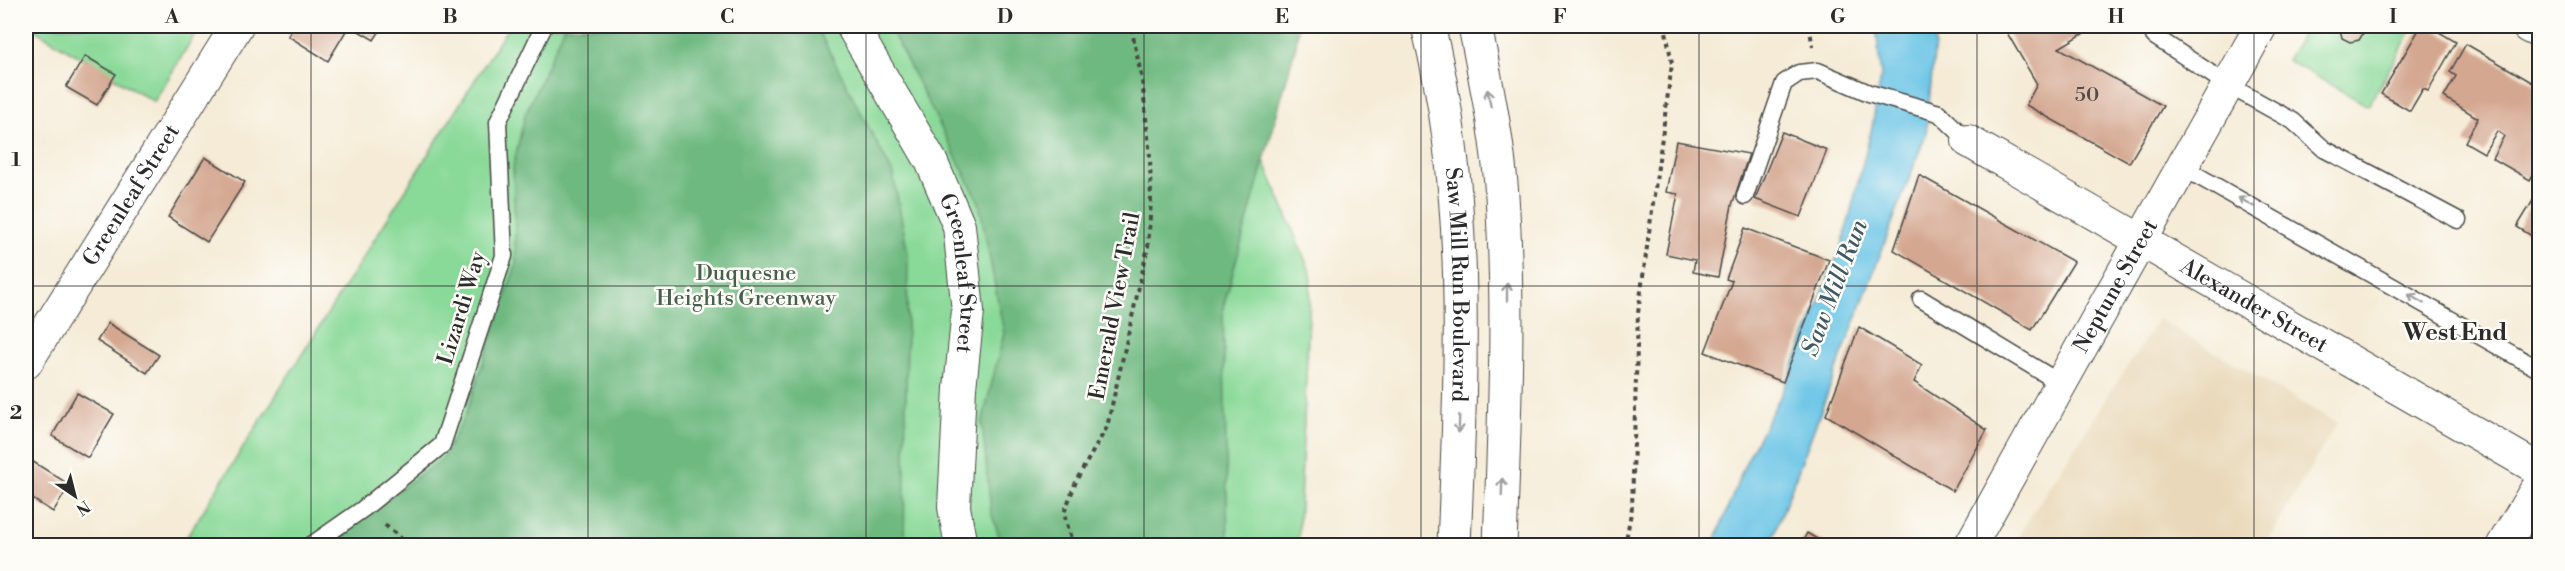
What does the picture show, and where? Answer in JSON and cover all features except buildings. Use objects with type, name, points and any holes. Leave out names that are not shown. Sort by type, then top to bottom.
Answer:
[{"type":"main road","name":"Saw Mill Run Boulevard","points":[[1428,26],[1446,116],[1456,198],[1461,286],[1454,546]]},
{"type":"main road","name":"Saw Mill Run Boulevard","points":[[1475,26],[1491,109],[1502,194],[1507,285],[1500,546]]},
{"type":"main road","points":[[2528,26],[2540,32]]},
{"type":"main road","points":[[2503,546],[2540,484]]},
{"type":"main road","points":[[1449,546],[1456,492]]},
{"type":"street","name":"Greenleaf Street","points":[[26,363],[237,26]]},
{"type":"street","name":"Greenleaf Street","points":[[852,26],[930,161],[958,226],[968,311],[960,388],[954,507],[961,546]]},
{"type":"street","name":"Neptune Street","points":[[1970,546],[2261,26]]},
{"type":"street","name":"Alexander Street","points":[[1968,141],[2540,470]]},
{"type":"lane","name":"Lizardi Way","points":[[310,546],[363,509],[442,445],[504,256],[498,122],[544,26]]},
{"type":"lane","points":[[2154,36],[2228,85],[2294,121],[2324,149],[2458,220]]},
{"type":"lane","points":[[1745,196],[1784,83],[1799,73],[1818,71],[1869,93],[1939,113],[1968,141]]},
{"type":"lane","points":[[2182,167],[2540,370]]},
{"type":"lane","points":[[1921,299],[2060,383]]},
{"type":"path","name":"Emerald View Trail","points":[[1073,546],[1064,513],[1077,479],[1107,427],[1148,247],[1151,200],[1150,156],[1142,80],[1131,26]]},
{"type":"path","points":[[1624,546],[1632,507],[1638,313],[1672,64],[1665,26]]},
{"type":"shaded area","points":[[2158,319],[2337,423],[2265,545],[2012,545]]},
{"type":"green space","points":[[28,26],[200,26],[154,102]]},
{"type":"green space","name":"Duquesne Heights Greenway","points":[[509,26],[1208,26],[1311,274],[1298,545],[181,546]]},
{"type":"green space","points":[[565,26],[816,26],[893,174],[908,254],[904,545],[322,546],[442,459],[465,416],[516,265],[513,167],[525,115]]},
{"type":"green space","points":[[889,26],[1298,26],[1296,45],[1223,308],[1228,545],[1002,545],[991,512],[982,423],[1004,333],[979,202]]},
{"type":"green space","points":[[2307,26],[2414,26],[2368,106],[2287,60]]},
{"type":"water","name":"Saw Mill Run","points":[[1876,26],[1933,26],[1935,43],[1926,134],[1770,545],[1713,546],[1745,464],[1784,389],[1843,242],[1872,127],[1881,77]]},
{"type":"district","name":"West End","points":[[2455,333]]}]
